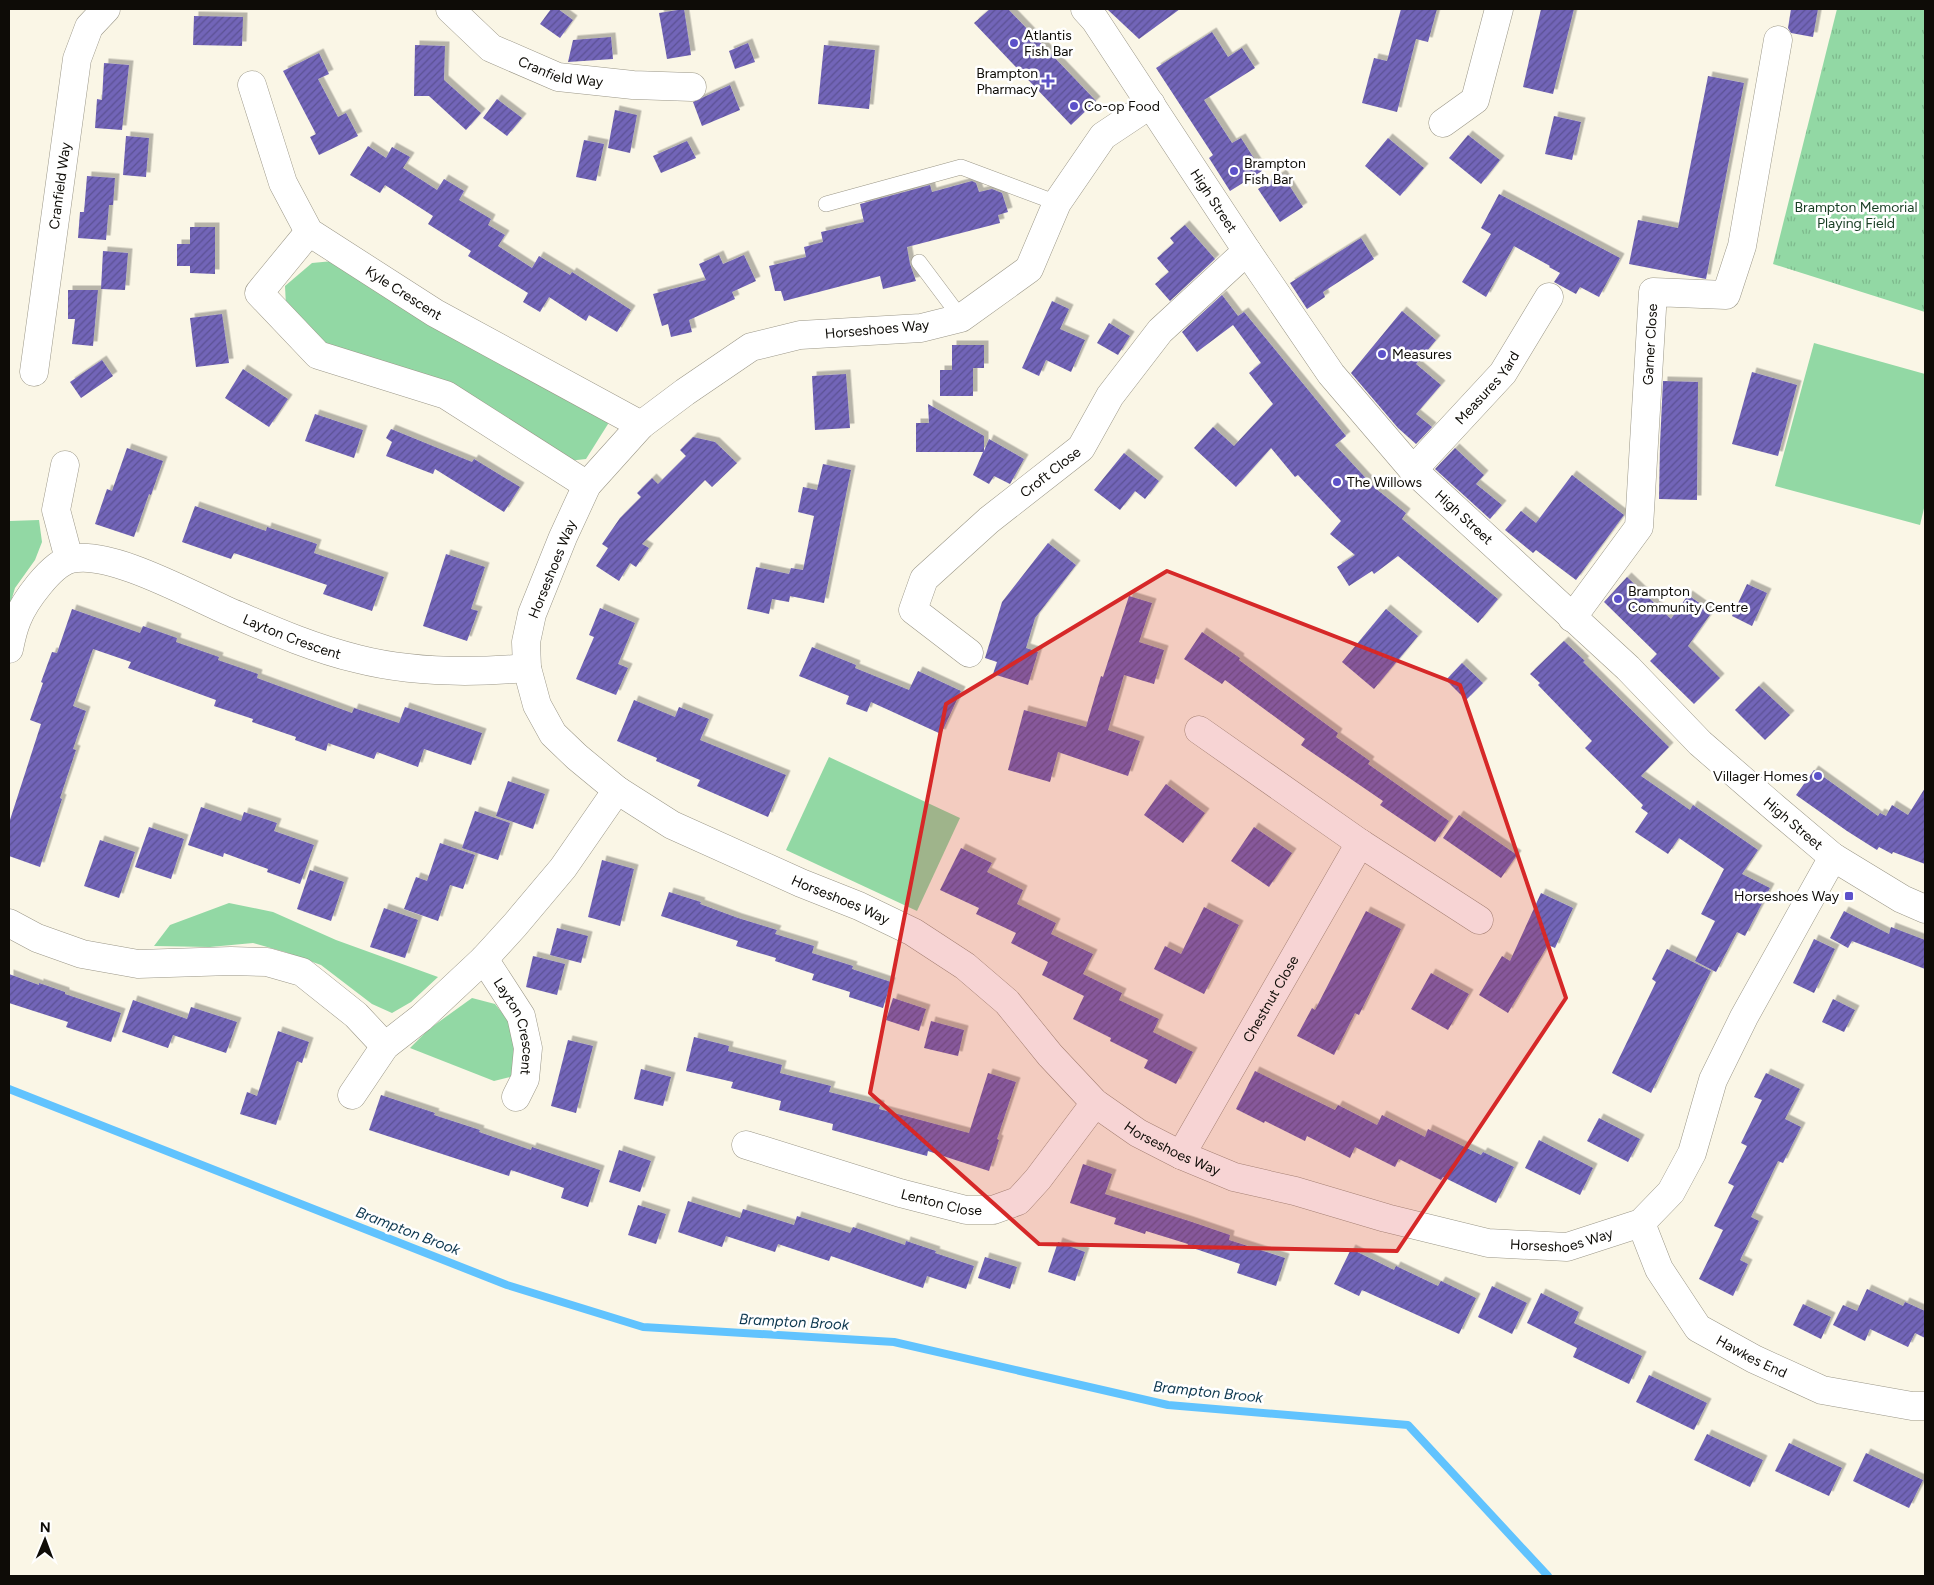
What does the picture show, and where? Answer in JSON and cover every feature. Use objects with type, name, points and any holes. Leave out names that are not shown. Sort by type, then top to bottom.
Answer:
[{"type":"street","name":"Cranfield Way","points":[[34,372],[77,58],[89,27],[106,9]]},
{"type":"street","name":"Cranfield Way","points":[[450,9],[491,48],[558,77],[633,85],[692,87]]},
{"type":"street","name":"High Street","points":[[1085,9],[1095,20],[1331,374],[1413,470],[1628,668],[1700,743],[1833,857],[1902,899],[1925,909]]},
{"type":"street","points":[[1443,123],[1475,100],[1499,9]]},
{"type":"street","name":"Garner Close","points":[[1572,618],[1639,527],[1653,292],[1726,296],[1742,246],[1778,40]]},
{"type":"street","name":"Kyle Crescent","points":[[252,85],[283,183],[309,232],[435,313],[641,425]]},
{"type":"street","name":"Horseshoes Way","points":[[1151,104],[1103,136],[1056,204],[1029,269],[961,318],[921,328],[800,335],[750,347],[641,425],[587,485],[563,537],[532,614],[526,642],[526,668],[537,706],[553,734],[576,757],[617,790],[672,825],[801,883],[859,906],[920,936],[965,966],[1007,1002],[1050,1056],[1096,1103],[1138,1133],[1181,1156],[1234,1177],[1295,1191],[1386,1218],[1488,1243],[1568,1247],[1640,1222],[1671,1192],[1692,1153],[1713,1080],[1744,1018],[1833,857]]},
{"type":"street","points":[[309,232],[260,293],[318,355],[446,395],[587,485]]},
{"type":"street","name":"Croft Close","points":[[969,653],[913,610],[924,579],[989,520],[1081,448],[1110,396],[1160,331],[1247,250]]},
{"type":"street","name":"Measures Yard","points":[[1413,470],[1503,373],[1549,297]]},
{"type":"street","points":[[9,649],[17,619],[32,591],[52,571],[69,559],[56,510],[65,465]]},
{"type":"street","name":"Layton Crescent","points":[[69,559],[82,558],[102,561],[142,572],[244,618],[302,641],[358,659],[425,670],[482,672],[526,668]]},
{"type":"street","points":[[1199,730],[1360,843],[1479,920]]},
{"type":"street","name":"Layton Crescent","points":[[352,1095],[385,1046],[421,1018],[484,959],[563,868],[617,790]]},
{"type":"street","name":"Chestnut Close","points":[[1181,1156],[1360,843]]},
{"type":"street","points":[[9,923],[37,938],[82,954],[138,964],[267,962],[302,972],[356,1015],[385,1046]]},
{"type":"street","name":"Layton Crescent","points":[[484,959],[521,1016],[528,1048],[525,1079],[516,1097]]},
{"type":"street","name":"Lenton Close","points":[[746,1145],[909,1196],[966,1210],[993,1210],[1018,1201],[1038,1179],[1096,1103]]},
{"type":"street","name":"Hawkes End","points":[[1640,1222],[1659,1269],[1698,1328],[1754,1359],[1822,1390],[1912,1406],[1925,1406]]},
{"type":"lane","points":[[826,204],[961,167],[1056,204]]},
{"type":"lane","points":[[919,262],[961,318]]},
{"type":"highlighted area","points":[[1167,571],[1460,685],[1566,998],[1397,1251],[1039,1244],[870,1093],[946,704]]},
{"type":"green space","name":"Brampton Memorial Playing Field","points":[[1837,9],[1925,9],[1925,312],[1773,264]]},
{"type":"green space","points":[[333,261],[606,413],[608,424],[586,459],[568,461],[323,342],[286,306],[285,286],[312,263]]},
{"type":"green space","points":[[1814,343],[1925,374],[1925,504],[1920,525],[1775,486]]},
{"type":"green space","points":[[39,520],[42,542],[35,560],[15,588],[9,608],[9,521]]},
{"type":"green space","points":[[829,757],[960,818],[917,911],[786,850]]},
{"type":"green space","points":[[229,903],[273,912],[336,940],[438,977],[411,1002],[392,1013],[372,1004],[321,965],[285,952],[253,943],[210,947],[154,946],[170,925]]},
{"type":"green space","points":[[472,998],[495,1004],[512,1025],[518,1047],[514,1076],[494,1081],[410,1048],[429,1029]]},
{"type":"building","points":[[551,9],[558,9],[573,20],[560,38],[540,24]]},
{"type":"building","points":[[684,9],[691,55],[667,59],[659,13]]},
{"type":"building","points":[[990,9],[1008,9],[1096,101],[1071,125],[974,23]]},
{"type":"building","points":[[1107,9],[1180,9],[1139,39]]},
{"type":"building","points":[[1401,9],[1437,9],[1428,42],[1416,39],[1397,112],[1362,103],[1374,58],[1387,61]]},
{"type":"building","points":[[1541,9],[1574,9],[1553,94],[1523,87]]},
{"type":"building","points":[[1791,9],[1818,9],[1813,37],[1791,33],[1788,28]]},
{"type":"building","points":[[194,16],[243,17],[242,46],[193,45]]},
{"type":"building","points":[[1212,32],[1228,57],[1242,48],[1255,68],[1204,100],[1232,143],[1241,138],[1262,171],[1230,191],[1209,158],[1213,155],[1156,68]]},
{"type":"building","points":[[611,37],[613,59],[568,62],[573,40]]},
{"type":"building","points":[[748,43],[755,62],[735,69],[729,51]]},
{"type":"building","points":[[415,45],[445,46],[444,80],[481,113],[466,130],[429,96],[414,96]]},
{"type":"building","points":[[824,45],[875,50],[869,109],[818,104]]},
{"type":"building","points":[[319,53],[329,74],[318,79],[338,117],[346,113],[358,136],[319,155],[310,137],[316,134],[283,71]]},
{"type":"building","points":[[104,63],[129,65],[122,130],[95,128],[97,99],[102,100]]},
{"type":"building","points":[[1708,76],[1744,83],[1706,279],[1629,264],[1638,220],[1678,228]]},
{"type":"building","points":[[730,85],[740,110],[702,126],[693,102]]},
{"type":"building","points":[[497,99],[522,118],[507,136],[483,118]]},
{"type":"building","points":[[615,110],[637,115],[630,153],[608,148]]},
{"type":"building","points":[[1554,116],[1581,122],[1572,160],[1545,154]]},
{"type":"building","points":[[1468,135],[1500,160],[1481,184],[1449,158]]},
{"type":"building","points":[[126,136],[149,138],[146,177],[123,175]]},
{"type":"building","points":[[1388,138],[1424,168],[1400,196],[1365,166]]},
{"type":"building","points":[[584,140],[604,144],[596,181],[576,177]]},
{"type":"building","points":[[687,141],[696,158],[661,173],[653,156]]},
{"type":"building","points":[[368,146],[386,158],[392,147],[410,157],[403,168],[437,190],[444,179],[464,191],[459,200],[491,219],[488,225],[505,235],[498,246],[532,268],[539,256],[570,275],[572,272],[631,310],[617,332],[589,315],[586,321],[549,297],[540,312],[523,302],[528,293],[468,256],[471,251],[428,224],[433,216],[385,185],[380,193],[350,175]]},
{"type":"building","points":[[1282,174],[1303,207],[1280,222],[1258,189]]},
{"type":"building","points":[[87,176],[115,178],[113,205],[109,205],[106,240],[78,238],[80,212],[84,212]]},
{"type":"building","points":[[972,181],[976,183],[979,192],[992,189],[1002,193],[1008,212],[998,215],[1000,223],[907,247],[916,281],[883,289],[880,276],[784,301],[781,291],[775,291],[769,266],[806,257],[804,247],[823,242],[821,232],[864,222],[860,204],[930,185],[932,192]]},
{"type":"building","points":[[1499,194],[1620,258],[1599,297],[1580,287],[1576,294],[1554,282],[1560,273],[1514,246],[1486,297],[1462,282],[1491,234],[1481,228]]},
{"type":"building","points":[[1185,225],[1215,259],[1170,301],[1155,284],[1169,272],[1157,258],[1174,243],[1170,238]]},
{"type":"building","points":[[190,227],[215,227],[215,274],[190,273],[190,266],[177,266],[177,244],[190,244]]},
{"type":"building","points":[[1361,238],[1374,259],[1323,292],[1325,297],[1307,309],[1290,283]]},
{"type":"building","points":[[103,251],[128,253],[125,290],[101,289]]},
{"type":"building","points":[[719,255],[723,264],[744,255],[756,281],[732,292],[735,299],[689,320],[692,332],[671,337],[668,324],[662,326],[653,294],[706,280],[699,264]]},
{"type":"building","points":[[68,290],[98,290],[93,346],[72,344],[75,319],[68,319]]},
{"type":"building","points":[[1222,295],[1238,316],[1244,312],[1346,436],[1335,445],[1375,488],[1406,513],[1402,519],[1498,599],[1478,623],[1398,556],[1374,574],[1372,571],[1349,586],[1337,567],[1355,555],[1330,534],[1341,521],[1298,475],[1295,477],[1271,448],[1236,487],[1194,448],[1213,427],[1234,446],[1273,404],[1249,373],[1261,363],[1233,325],[1197,352],[1182,332]]},
{"type":"building","points":[[1052,301],[1069,309],[1060,329],[1085,340],[1071,372],[1046,360],[1039,376],[1022,368]]},
{"type":"building","points":[[1402,311],[1436,340],[1416,364],[1441,385],[1416,414],[1432,427],[1416,444],[1398,428],[1351,373]]},
{"type":"building","points":[[222,314],[229,363],[196,367],[190,318]]},
{"type":"building","points":[[1109,323],[1130,336],[1118,355],[1097,343]]},
{"type":"building","points":[[952,345],[984,345],[984,368],[973,368],[973,396],[940,396],[940,370],[952,370]]},
{"type":"building","points":[[102,360],[113,376],[81,398],[70,382]]},
{"type":"building","points":[[243,369],[288,399],[269,427],[225,398]]},
{"type":"building","points":[[1752,372],[1797,385],[1778,456],[1732,444]]},
{"type":"building","points":[[846,374],[850,428],[815,430],[812,376]]},
{"type":"building","points":[[1663,381],[1698,382],[1697,500],[1659,499]]},
{"type":"building","points":[[928,404],[984,436],[984,451],[989,439],[1024,459],[1010,484],[994,476],[989,484],[973,475],[983,452],[916,452],[916,423],[929,423]]},
{"type":"building","points":[[315,414],[363,430],[354,458],[305,441]]},
{"type":"building","points":[[391,429],[472,462],[474,459],[520,487],[504,512],[435,469],[433,474],[386,456],[392,442],[386,438]]},
{"type":"building","points":[[693,437],[715,442],[737,463],[712,487],[705,480],[642,544],[649,548],[636,567],[630,563],[619,581],[596,566],[608,548],[602,544],[620,518],[641,497],[637,493],[652,478],[658,484],[686,456],[680,450]]},
{"type":"building","points":[[127,448],[163,461],[134,537],[95,524],[107,489],[112,491]]},
{"type":"building","points":[[1455,448],[1484,475],[1476,484],[1502,505],[1490,519],[1435,469]]},
{"type":"building","points":[[1124,453],[1159,481],[1145,499],[1135,491],[1120,510],[1094,490]]},
{"type":"building","points":[[823,464],[851,470],[824,603],[790,596],[789,602],[772,599],[769,614],[747,609],[756,567],[789,574],[791,568],[803,570],[814,516],[798,512],[803,487],[817,490]]},
{"type":"building","points":[[1572,475],[1624,515],[1576,580],[1536,550],[1533,553],[1505,530],[1521,511],[1536,523]]},
{"type":"building","points":[[195,506],[266,531],[267,527],[317,544],[314,553],[384,577],[372,611],[323,594],[327,585],[234,553],[231,559],[182,542]]},
{"type":"building","points":[[1048,543],[1076,565],[1035,618],[1026,648],[1038,652],[1028,685],[993,674],[997,662],[985,658],[1002,602]]},
{"type":"building","points":[[446,554],[485,567],[471,609],[478,611],[467,641],[423,626]]},
{"type":"building","points":[[1627,577],[1671,619],[1688,595],[1712,612],[1688,646],[1720,678],[1694,704],[1650,661],[1657,654],[1604,602]]},
{"type":"building","points":[[1747,584],[1767,593],[1752,626],[1732,616]]},
{"type":"building","points":[[1129,596],[1152,603],[1139,642],[1164,650],[1154,684],[1124,675],[1108,730],[1140,741],[1128,776],[1058,752],[1050,782],[1008,770],[1024,710],[1086,727],[1101,676],[1103,677]]},
{"type":"building","points":[[600,608],[635,623],[618,664],[628,668],[616,695],[576,679],[594,637],[589,635]]},
{"type":"building","points":[[72,609],[140,633],[143,626],[177,638],[176,642],[219,657],[218,660],[258,674],[257,678],[352,713],[354,708],[399,723],[405,707],[482,733],[471,765],[424,749],[418,767],[377,752],[374,759],[328,743],[326,751],[295,740],[296,737],[252,722],[253,719],[214,706],[216,700],[128,668],[131,662],[93,649],[73,706],[86,711],[73,749],[76,750],[60,798],[62,799],[40,867],[9,856],[9,823],[41,724],[30,720],[52,652],[57,653]]},
{"type":"building","points":[[1386,609],[1418,636],[1374,689],[1342,662]]},
{"type":"building","points":[[1202,632],[1240,658],[1239,660],[1338,733],[1336,737],[1370,761],[1368,764],[1449,821],[1435,842],[1380,805],[1383,801],[1301,745],[1305,739],[1225,680],[1222,684],[1184,659]]},
{"type":"building","points":[[1564,641],[1669,747],[1641,776],[1690,810],[1693,805],[1758,850],[1742,874],[1770,888],[1745,936],[1737,932],[1716,972],[1695,961],[1715,921],[1701,914],[1724,869],[1679,838],[1668,854],[1635,832],[1648,813],[1641,808],[1643,805],[1585,748],[1592,741],[1538,685],[1540,683],[1530,674]]},
{"type":"building","points":[[812,647],[856,665],[855,668],[909,690],[918,671],[961,691],[941,734],[871,702],[867,712],[846,704],[849,696],[799,676]]},
{"type":"building","points":[[1462,663],[1483,683],[1466,700],[1446,680]]},
{"type":"building","points":[[1759,686],[1790,715],[1765,740],[1735,710]]},
{"type":"building","points":[[634,700],[675,717],[679,707],[709,719],[700,740],[786,775],[768,817],[697,786],[700,780],[656,761],[657,758],[617,741]]},
{"type":"building","points":[[1814,770],[1878,816],[1880,813],[1886,816],[1892,805],[1908,815],[1925,788],[1925,864],[1893,852],[1892,854],[1879,847],[1877,850],[1796,795]]},
{"type":"building","points":[[508,781],[545,794],[533,829],[496,816]]},
{"type":"building","points":[[1166,784],[1205,813],[1183,843],[1144,815]]},
{"type":"building","points":[[201,807],[241,821],[244,812],[277,823],[274,831],[314,845],[300,884],[267,872],[268,869],[224,853],[223,857],[188,845]]},
{"type":"building","points":[[475,811],[510,823],[498,860],[462,848]]},
{"type":"building","points":[[1459,815],[1517,855],[1501,878],[1443,838]]},
{"type":"building","points":[[149,827],[184,839],[171,879],[135,867]]},
{"type":"building","points":[[1254,827],[1292,853],[1269,887],[1231,861]]},
{"type":"building","points":[[100,840],[135,852],[119,898],[84,886]]},
{"type":"building","points":[[440,843],[475,855],[463,889],[450,885],[438,921],[404,909],[416,877],[427,881]]},
{"type":"building","points":[[961,848],[992,863],[987,872],[1023,890],[1017,904],[1056,923],[1051,934],[1093,954],[1083,974],[1122,993],[1119,1000],[1159,1019],[1153,1032],[1193,1052],[1176,1084],[1144,1068],[1148,1060],[1110,1041],[1111,1038],[1073,1019],[1084,996],[1042,975],[1048,962],[1011,943],[1016,933],[976,914],[979,908],[940,890]]},
{"type":"building","points":[[602,860],[634,869],[620,926],[588,917]]},
{"type":"building","points":[[310,870],[344,882],[331,921],[297,909]]},
{"type":"building","points":[[669,892],[701,902],[700,904],[738,918],[777,930],[775,934],[814,946],[812,953],[853,966],[852,969],[891,982],[883,1008],[849,997],[850,992],[812,980],[814,974],[775,961],[776,958],[736,946],[738,941],[661,916]]},
{"type":"building","points":[[1541,893],[1573,908],[1555,948],[1548,945],[1508,1013],[1479,995],[1502,956],[1510,961]]},
{"type":"building","points":[[1204,907],[1239,925],[1204,994],[1154,969],[1165,946],[1181,954]]},
{"type":"building","points":[[384,908],[418,920],[405,958],[370,947]]},
{"type":"building","points":[[1366,911],[1401,929],[1359,1015],[1355,1013],[1334,1055],[1297,1036],[1312,1008],[1315,1010]]},
{"type":"building","points":[[1844,911],[1889,934],[1891,927],[1925,940],[1925,969],[1852,941],[1848,948],[1830,938]]},
{"type":"building","points":[[557,928],[588,936],[581,963],[550,955]]},
{"type":"building","points":[[1814,939],[1835,949],[1814,993],[1793,983]]},
{"type":"building","points":[[1667,949],[1711,971],[1651,1093],[1612,1073],[1656,982],[1652,979]]},
{"type":"building","points":[[533,956],[565,964],[557,995],[526,987]]},
{"type":"building","points":[[1431,973],[1469,994],[1448,1030],[1411,1009]]},
{"type":"building","points":[[9,974],[121,1013],[111,1042],[66,1027],[68,1022],[9,1003]]},
{"type":"building","points":[[893,998],[926,1009],[919,1031],[886,1020]]},
{"type":"building","points":[[1833,999],[1855,1010],[1844,1032],[1822,1022]]},
{"type":"building","points":[[133,1000],[187,1019],[191,1007],[237,1022],[226,1053],[173,1035],[168,1048],[122,1032]]},
{"type":"building","points":[[931,1021],[964,1030],[958,1056],[924,1048]]},
{"type":"building","points":[[278,1031],[309,1042],[302,1063],[297,1061],[276,1125],[240,1114],[247,1092],[257,1096]]},
{"type":"building","points":[[694,1037],[729,1046],[728,1051],[782,1065],[780,1073],[831,1086],[829,1092],[880,1105],[879,1109],[969,1133],[988,1073],[1016,1082],[997,1139],[999,1140],[989,1171],[928,1151],[927,1156],[832,1130],[833,1124],[779,1110],[781,1101],[731,1088],[733,1082],[686,1071]]},
{"type":"building","points":[[568,1040],[593,1046],[576,1113],[551,1106]]},
{"type":"building","points":[[641,1069],[671,1077],[663,1106],[634,1099]]},
{"type":"building","points":[[1255,1071],[1335,1110],[1338,1105],[1377,1125],[1382,1115],[1425,1137],[1428,1129],[1481,1155],[1483,1152],[1514,1167],[1496,1203],[1443,1177],[1441,1180],[1399,1159],[1395,1167],[1355,1147],[1350,1158],[1307,1136],[1305,1141],[1236,1109]]},
{"type":"building","points":[[1766,1073],[1800,1089],[1785,1119],[1801,1127],[1783,1163],[1778,1161],[1751,1217],[1759,1221],[1740,1260],[1748,1264],[1733,1296],[1699,1279],[1723,1230],[1714,1226],[1734,1186],[1728,1183],[1747,1146],[1741,1143],[1762,1100],[1754,1097]]},
{"type":"building","points":[[381,1095],[435,1113],[434,1115],[480,1130],[479,1132],[531,1150],[532,1147],[600,1170],[588,1207],[561,1198],[564,1188],[511,1170],[509,1176],[369,1130]]},
{"type":"building","points":[[1599,1118],[1640,1139],[1628,1162],[1587,1141]]},
{"type":"building","points":[[1539,1140],[1593,1168],[1580,1195],[1525,1168]]},
{"type":"building","points":[[619,1150],[651,1161],[640,1192],[609,1182]]},
{"type":"building","points":[[1083,1164],[1112,1174],[1105,1194],[1230,1235],[1229,1240],[1285,1258],[1276,1286],[1237,1273],[1240,1264],[1187,1246],[1188,1244],[1146,1231],[1145,1234],[1114,1224],[1116,1218],[1070,1203]]},
{"type":"building","points":[[688,1201],[740,1218],[743,1209],[794,1225],[797,1216],[850,1233],[853,1227],[905,1245],[906,1241],[974,1266],[966,1289],[927,1276],[923,1288],[831,1256],[829,1261],[778,1244],[775,1252],[726,1236],[722,1247],[678,1232]]},
{"type":"building","points":[[638,1205],[666,1214],[656,1244],[628,1235]]},
{"type":"building","points":[[1058,1242],[1085,1252],[1075,1281],[1048,1272]]},
{"type":"building","points":[[1351,1249],[1394,1270],[1396,1266],[1438,1286],[1441,1281],[1476,1298],[1459,1334],[1362,1290],[1359,1296],[1334,1284]]},
{"type":"building","points":[[985,1257],[1017,1267],[1010,1289],[978,1278]]},
{"type":"building","points":[[1492,1286],[1527,1303],[1512,1334],[1478,1317]]},
{"type":"building","points":[[1867,1289],[1903,1306],[1905,1302],[1925,1311],[1925,1338],[1915,1333],[1908,1347],[1870,1329],[1865,1341],[1833,1325],[1843,1305],[1857,1311]]},
{"type":"building","points":[[1541,1293],[1579,1312],[1574,1323],[1642,1356],[1629,1384],[1573,1357],[1577,1348],[1527,1323]]},
{"type":"building","points":[[1803,1304],[1831,1317],[1821,1339],[1793,1325]]},
{"type":"building","points":[[1649,1375],[1707,1403],[1694,1430],[1636,1402]]},
{"type":"building","points":[[1707,1434],[1763,1460],[1750,1487],[1694,1460]]},
{"type":"building","points":[[1789,1443],[1842,1468],[1829,1496],[1775,1471]]},
{"type":"building","points":[[1866,1453],[1923,1480],[1909,1508],[1853,1481]]},
{"type":"waterway","name":"Brampton Brook","points":[[9,1089],[507,1285],[643,1327],[894,1342],[1168,1405],[1408,1425],[1548,1576]]},
{"type":"place","name":"Atlantis Fish Bar","points":[[1014,43]]},
{"type":"place","name":"Brampton Pharmacy","points":[[1048,81]]},
{"type":"place","name":"Co-op Food","points":[[1074,106]]},
{"type":"place","name":"Brampton Fish Bar","points":[[1234,171]]},
{"type":"place","name":"Measures","points":[[1382,354]]},
{"type":"place","name":"The Willows","points":[[1337,482]]},
{"type":"place","name":"Brampton Community Centre","points":[[1618,599]]},
{"type":"place","name":"Villager Homes","points":[[1818,776]]},
{"type":"place","name":"Horseshoes Way","points":[[1849,896]]}]
